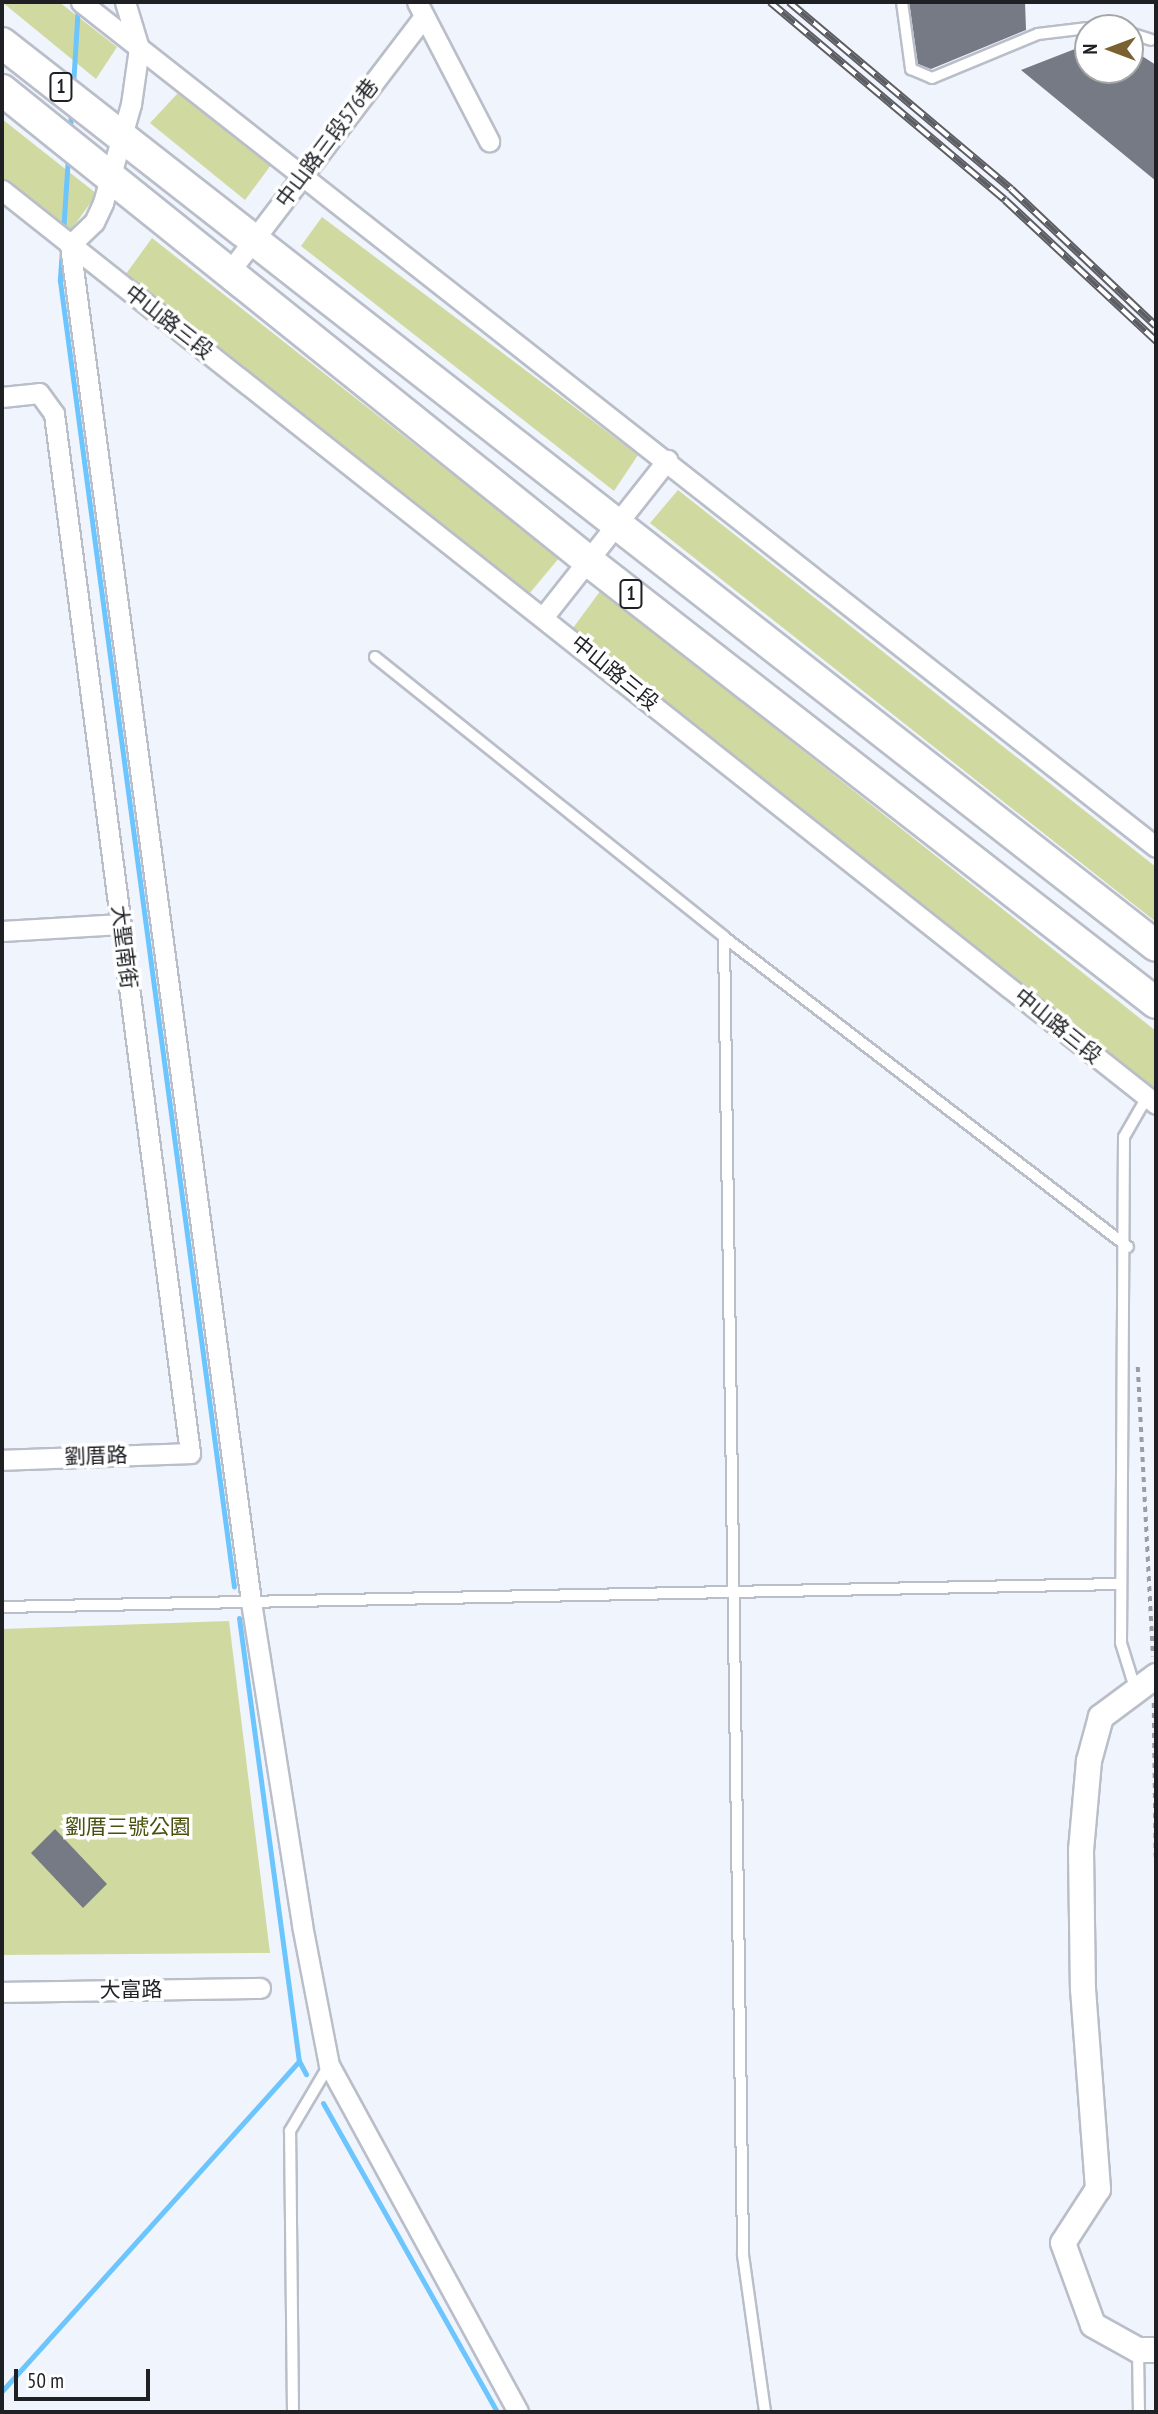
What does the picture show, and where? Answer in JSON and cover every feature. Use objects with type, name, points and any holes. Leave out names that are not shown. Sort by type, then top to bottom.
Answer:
[{"type":"main road","name":"1","points":[[2,43],[120,131],[1156,946]]},
{"type":"main road","name":"1","points":[[2,90],[113,176],[591,563],[1156,1003]]},
{"type":"street","points":[[81,2],[1156,847]]},
{"type":"street","points":[[125,2],[139,48],[113,176],[94,222],[70,245],[250,1602],[329,2065],[518,2412]]},
{"type":"street","name":"中山路三段576巷","points":[[230,271],[302,176],[421,9],[489,141]]},
{"type":"street","name":"中山路三段","points":[[2,190],[544,616],[1152,1101]]},
{"type":"street","name":"大聖南街","points":[[2,397],[39,393],[50,401],[58,442],[190,1452]]},
{"type":"street","points":[[544,616],[621,525],[667,460]]},
{"type":"street","points":[[2,931],[121,924]]},
{"type":"street","name":"劉厝路","points":[[2,1460],[190,1452]]},
{"type":"street","points":[[1147,2350],[1093,2325],[1063,2243],[1098,2189],[1083,1989],[1081,1850],[1089,1761],[1101,1717],[1148,1680]]},
{"type":"street","name":"大富路","points":[[2,1993],[260,1988]]},
{"type":"lane","points":[[902,2],[911,69],[932,78],[1038,34],[1074,30]]},
{"type":"lane","points":[[1144,38],[1151,40]]},
{"type":"lane","points":[[374,657],[724,937],[1128,1247]]},
{"type":"lane","points":[[724,937],[743,2255],[765,2412]]},
{"type":"lane","points":[[1148,1680],[1121,1643],[1128,1247],[1124,1137],[1152,1101]]},
{"type":"lane","points":[[2,1607],[1121,1584]]},
{"type":"lane","points":[[293,2412],[290,2131],[329,2065]]},
{"type":"lane","points":[[1139,2412],[1147,2350]]},
{"type":"path","points":[[1138,1364],[1156,1857]]},
{"type":"green space","points":[[2,2],[59,2],[117,47],[96,79]]},
{"type":"green space","points":[[178,93],[271,165],[245,200],[150,123]]},
{"type":"green space","points":[[2,119],[97,194],[68,234],[2,183]]},
{"type":"green space","points":[[322,217],[638,455],[614,491],[301,246]]},
{"type":"green space","points":[[152,238],[559,558],[529,594],[123,278]]},
{"type":"green space","points":[[678,490],[1156,867],[1156,922],[650,523]]},
{"type":"green space","points":[[601,590],[1156,1031],[1156,1092],[573,628]]},
{"type":"green space","name":"劉厝三號公園","points":[[229,1621],[270,1953],[2,1955],[2,1629]]},
{"type":"building","points":[[909,2],[1025,2],[1026,30],[931,69],[918,64]]},
{"type":"building","points":[[1074,49],[1074,84],[1144,84],[1144,57],[1156,65],[1156,181],[1021,70]]},
{"type":"building","points":[[55,1829],[107,1884],[83,1908],[31,1853]]},
{"type":"waterway","points":[[73,86],[78,5]]},
{"type":"waterway","points":[[70,131],[71,110]]},
{"type":"waterway","points":[[63,233],[68,155]]},
{"type":"waterway","points":[[62,249],[60,281],[234,1586]]},
{"type":"waterway","points":[[239,1618],[299,2061],[306,2074]]},
{"type":"waterway","points":[[2,2391],[299,2061]]},
{"type":"waterway","points":[[323,2103],[497,2412]]},
{"type":"railway","points":[[770,2],[1005,200],[1156,341]]},
{"type":"railway","points":[[789,2],[1011,189],[1156,326]]}]
